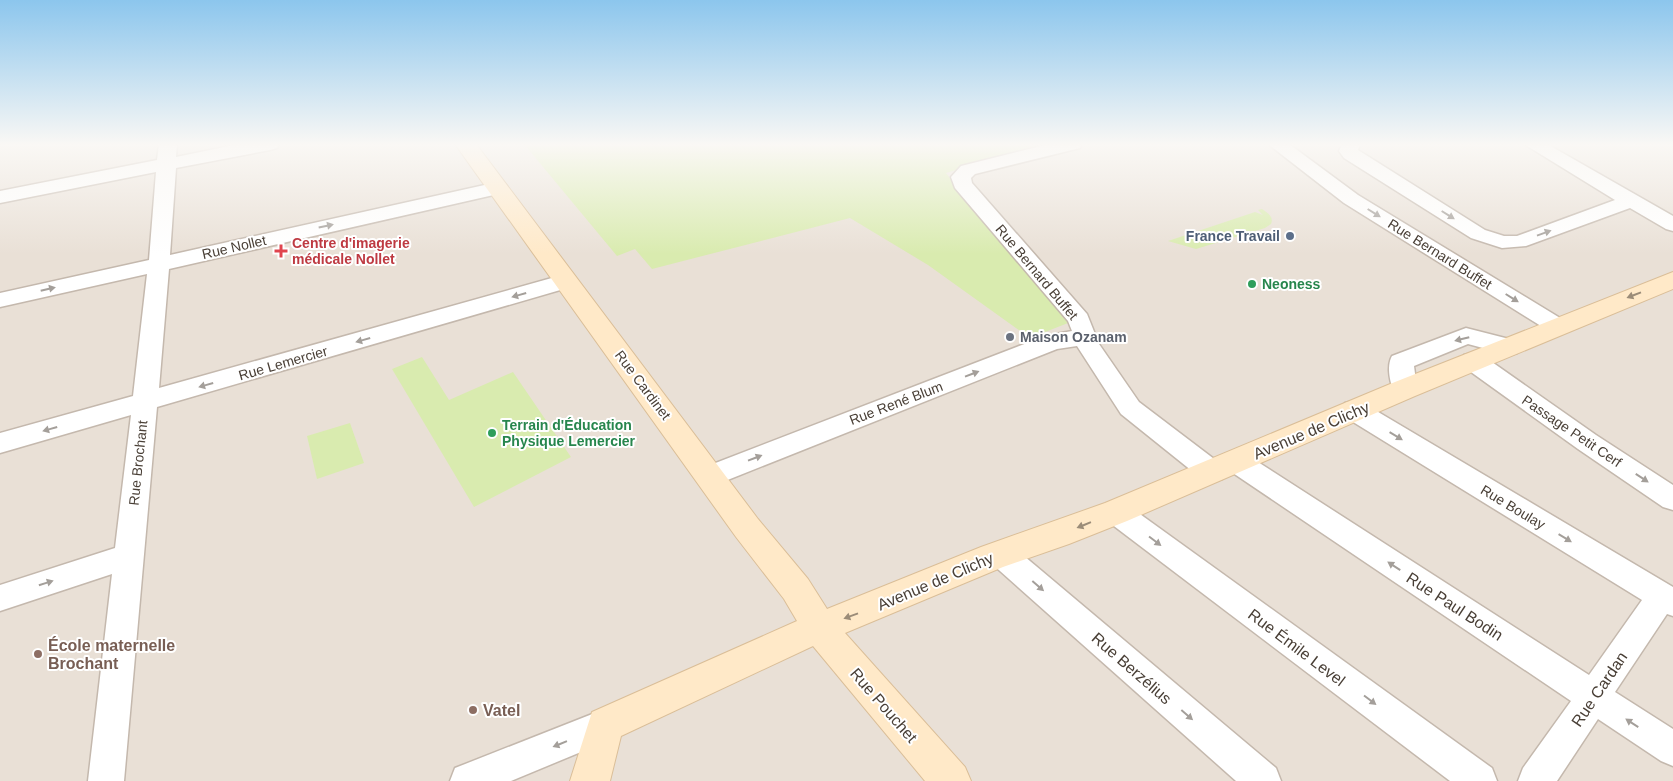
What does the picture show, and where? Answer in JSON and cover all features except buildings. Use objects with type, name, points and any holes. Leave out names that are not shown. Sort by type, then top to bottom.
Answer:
[{"type":"main road","name":"Rue Cardinet","points":[[492,180],[747,528],[796,589],[819,627]]},
{"type":"main road","name":"Avenue de Clichy","points":[[605,725],[819,627],[871,608],[1001,554],[1058,535],[1116,512],[1354,410],[1673,280]]},
{"type":"main road","name":"Rue Pouchet","points":[[819,627],[845,660],[951,781]]},
{"type":"main road","points":[[590,781],[605,725]]},
{"type":"street","points":[[0,197],[64,180]]},
{"type":"street","name":"Rue Brochant","points":[[106,781],[159,264],[165,180]]},
{"type":"street","name":"Rue Bernard Buffet","points":[[961,180],[962,184],[1079,319],[1088,345],[1130,408],[1224,467]]},
{"type":"street","name":"Rue Bernard Buffet","points":[[1326,180],[1345,195],[1557,326]]},
{"type":"street","points":[[1393,180],[1474,231],[1495,241],[1519,242],[1631,201]]},
{"type":"street","points":[[1595,180],[1673,225]]},
{"type":"street","name":"Rue Nollet","points":[[0,300],[498,188]]},
{"type":"street","name":"Rue Lemercier","points":[[0,444],[566,281]]},
{"type":"street","points":[[1405,389],[1401,362],[1466,336],[1509,346]]},
{"type":"street","name":"Rue René Blum","points":[[710,476],[1053,342],[1085,337]]},
{"type":"street","name":"Passage Petit Cerf","points":[[1472,361],[1587,442],[1673,498]]},
{"type":"street","name":"Rue Boulay","points":[[1354,410],[1667,599]]},
{"type":"street","name":"Rue Paul Bodin","points":[[1224,467],[1673,749]]},
{"type":"street","name":"Rue Émile Level","points":[[1116,512],[1479,781]]},
{"type":"street","name":"Rue Berzélius","points":[[1001,554],[1263,781]]},
{"type":"street","points":[[0,598],[129,556]]},
{"type":"street","name":"Rue Cardan","points":[[1536,781],[1667,599]]},
{"type":"street","name":"Avenue de Clichy","points":[[468,781],[605,725]]},
{"type":"shaded area","points":[[0,180],[1673,180],[1673,781],[0,781]]},
{"type":"green space","points":[[554,180],[952,180],[1068,323],[1030,338],[928,265],[850,218],[652,269],[635,249],[617,256]]},
{"type":"green space","points":[[1262,209],[1272,219],[1271,224],[1265,228],[1196,249],[1168,241],[1255,212],[1263,215],[1258,210]]},
{"type":"green space","name":"Terrain d'Éducation Physique Lemercier","points":[[422,357],[449,400],[513,372],[571,457],[474,507],[392,369]]},
{"type":"green space","points":[[350,423],[364,463],[317,479],[307,436]]},
{"type":"place","name":"France Travail","points":[[1290,236]]},
{"type":"place","name":"Centre d'imagerie médicale Nollet","points":[[281,251]]},
{"type":"place","name":"Neoness","points":[[1252,284]]},
{"type":"place","name":"Maison Ozanam","points":[[1010,337]]},
{"type":"place","name":"Terrain d'Éducation Physique Lemercier","points":[[492,433]]},
{"type":"place","name":"École maternelle Brochant","points":[[38,654]]},
{"type":"place","name":"Vatel","points":[[473,710]]}]
